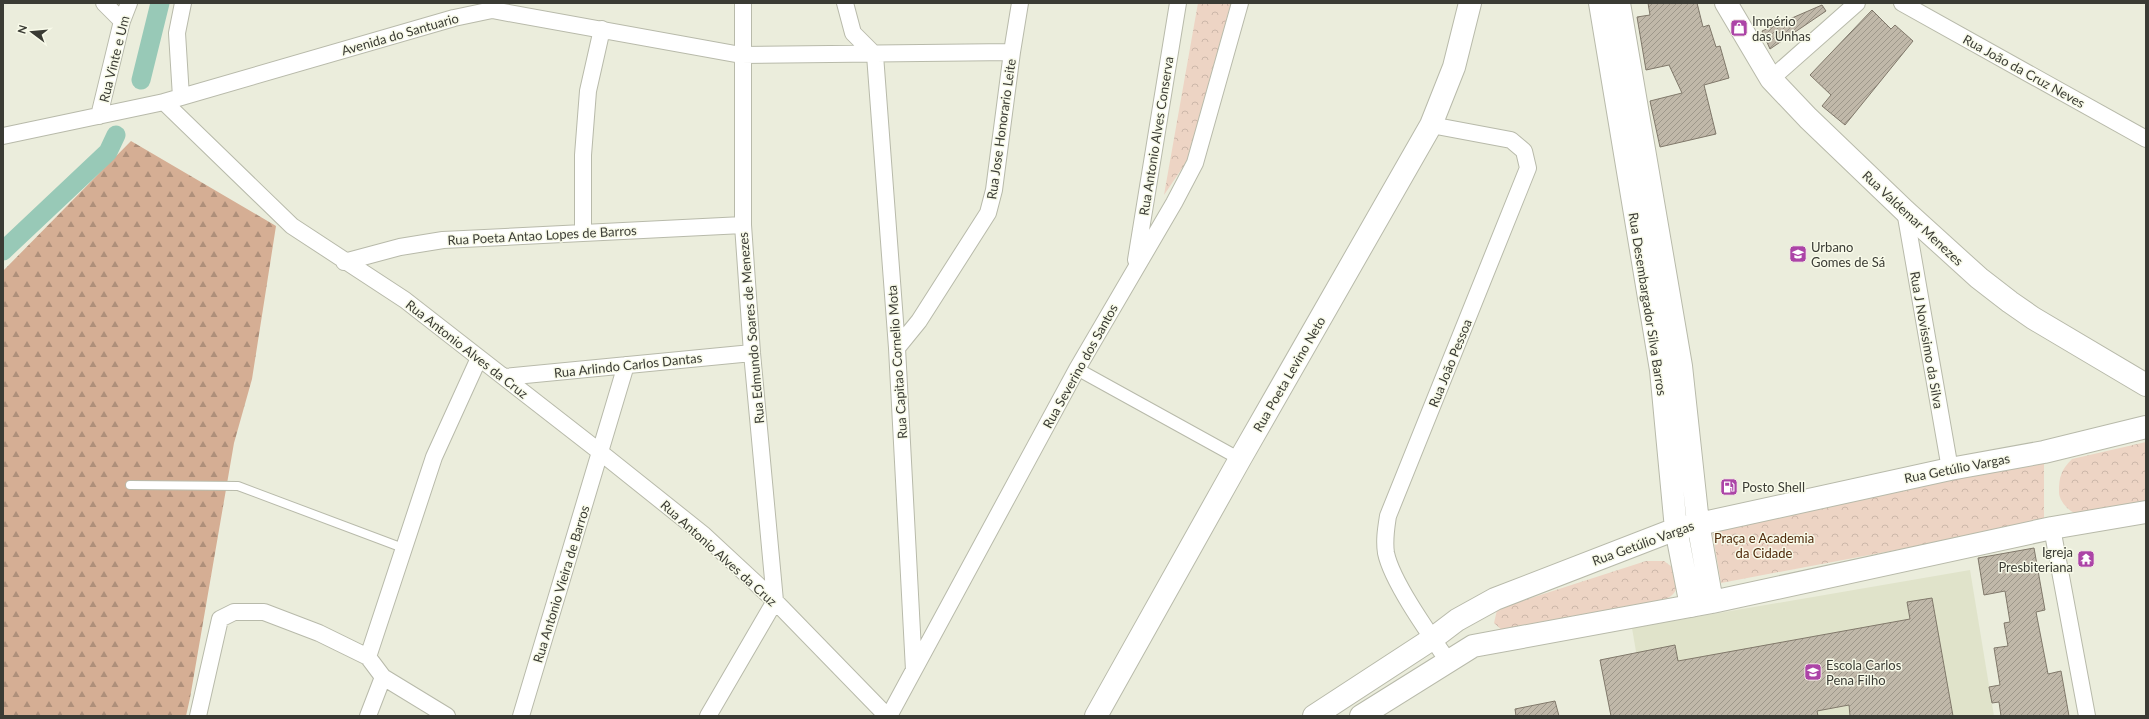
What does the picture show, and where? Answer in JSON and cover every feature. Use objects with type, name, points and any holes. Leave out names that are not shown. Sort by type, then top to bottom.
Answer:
[{"type":"main road","name":"Rua Poeta Levino Neto","points":[[1096,716],[1240,459],[1431,125],[1454,67],[1466,26],[1470,3]]},
{"type":"main road","name":"Rua Poeta Levino Neto","points":[[1466,26],[1480,3]]},
{"type":"main road","name":"Rua Desembargador Silva Barros","points":[[1600,3],[1623,89],[1712,602]]},
{"type":"main road","name":"Rua Desembargador Silva Barros","points":[[1618,3],[1623,89]]},
{"type":"main road","name":"Rua Valdemar Menezes","points":[[1726,3],[1770,80],[1905,211],[1979,278],[2032,318],[2146,384]]},
{"type":"main road","name":"Rua Desembargador Silva Barros","points":[[1671,368],[1676,529],[1691,606]]},
{"type":"main road","name":"Rua Getúlio Vargas","points":[[1314,716],[1350,694],[1432,639],[1457,620],[1494,599],[1676,529],[1950,469],[2044,452],[2146,427]]},
{"type":"main road","points":[[1350,694],[1360,716],[1472,646],[1712,602],[2052,528],[2146,512]]},
{"type":"street","points":[[104,3],[122,21]]},
{"type":"street","name":"Rua Vinte e Um","points":[[102,115],[122,21],[129,3]]},
{"type":"street","points":[[181,97],[177,33],[183,3]]},
{"type":"street","name":"Rua Edmundo Soares de Menezes","points":[[742,3],[741,54],[743,225],[752,353],[775,601]]},
{"type":"street","points":[[845,3],[853,33],[875,55]]},
{"type":"street","name":"Rua Jose Honorario Leite","points":[[897,348],[919,321],[988,213],[994,190],[1020,3]]},
{"type":"street","name":"Rua Antonio Alves Conserva","points":[[1135,270],[1178,3]]},
{"type":"street","name":"Rua Severino dos Santos","points":[[888,716],[1077,369],[1195,163],[1240,3]]},
{"type":"street","points":[[1770,80],[1857,3]]},
{"type":"street","name":"Rua João da Cruz Neves","points":[[1902,3],[2146,139]]},
{"type":"street","name":"Avenida do Santuario","points":[[164,102],[497,6],[602,29],[741,54],[875,55],[1012,52]]},
{"type":"street","points":[[583,232],[583,155],[588,91],[602,29]]},
{"type":"street","name":"Rua Capitao Cornelio Mota","points":[[875,55],[897,348],[914,670]]},
{"type":"street","points":[[3,136],[164,102]]},
{"type":"street","name":"Rua Antonio Alves da Cruz","points":[[164,102],[292,226],[344,262],[405,300],[704,535],[775,601],[888,716]]},
{"type":"street","name":"Rua João Pessoa","points":[[1431,125],[1512,140],[1524,151],[1528,168],[1388,516],[1384,534],[1386,553],[1391,570],[1432,639],[1448,661]]},
{"type":"street","name":"Rua J Novissimo da Silva","points":[[1905,211],[1950,469]]},
{"type":"street","name":"Rua Poeta Antao Lopes de Barros","points":[[344,262],[400,247],[443,240],[743,225]]},
{"type":"street","name":"Rua Arlindo Carlos Dantas","points":[[504,377],[752,353]]},
{"type":"street","points":[[368,657],[402,548],[434,457],[479,358]]},
{"type":"street","name":"Rua Antonio Vieira de Barros","points":[[521,716],[626,365]]},
{"type":"street","points":[[1077,369],[1240,459]]},
{"type":"street","points":[[2052,528],[2087,716]]},
{"type":"street","points":[[708,716],[775,601]]},
{"type":"street","points":[[198,716],[220,619],[234,612],[264,612],[319,634],[368,657],[383,677],[447,716]]},
{"type":"street","points":[[368,716],[383,677]]},
{"type":"lane","points":[[130,485],[238,486],[402,548]]},
{"type":"shaded area","name":"Escola Carlos Pena Filho","points":[[1970,570],[1994,716],[1647,716],[1632,628]]},
{"type":"green space","points":[[1198,3],[1231,3],[1187,161],[1164,195]]},
{"type":"green space","points":[[131,141],[276,226],[252,379],[234,443],[186,716],[3,716],[3,271]]},
{"type":"green space","points":[[2146,442],[2146,506],[2088,515],[2077,514],[2066,507],[2061,500],[2059,482],[2063,470],[2072,459]]},
{"type":"green space","name":"Praça e Academia da Cidade","points":[[2044,463],[2044,522],[1721,583],[1711,525]]},
{"type":"green space","points":[[1646,561],[1664,561],[1676,570],[1676,589],[1667,599],[1653,604],[1503,631],[1494,623],[1497,610],[1509,605]]},
{"type":"building","points":[[1648,3],[1697,3],[1703,27],[1709,25],[1716,47],[1720,46],[1729,78],[1704,85],[1716,134],[1660,147],[1650,101],[1682,93],[1669,65],[1646,70],[1637,17],[1650,15]]},
{"type":"building","points":[[1822,5],[1826,11],[1770,49],[1762,31]]},
{"type":"building","points":[[1872,10],[1891,29],[1895,25],[1913,41],[1845,125],[1822,106],[1831,95],[1810,75]]},
{"type":"building","points":[[2034,548],[2045,610],[2036,612],[2048,674],[2061,671],[2069,716],[2001,716],[1999,702],[1992,703],[1989,687],[2000,685],[1994,648],[2008,646],[2004,623],[2010,622],[2005,591],[1984,595],[1978,558]]},
{"type":"building","points":[[1932,598],[1953,716],[1850,716],[1849,705],[1817,711],[1818,716],[1611,716],[1600,660],[1675,645],[1678,661],[1910,619],[1907,602]]},
{"type":"building","points":[[1555,701],[1559,716],[1516,716],[1515,709]]},
{"type":"waterway","points":[[141,80],[160,3]]},
{"type":"waterway","points":[[3,251],[108,152],[116,135]]},
{"type":"place","name":"Império das Unhas","points":[[1739,28]]},
{"type":"place","name":"Urbano Gomes de Sá","points":[[1798,254]]},
{"type":"place","name":"Posto Shell","points":[[1729,487]]},
{"type":"place","name":"Igreja Presbiteriana","points":[[2086,559]]},
{"type":"place","name":"Escola Carlos Pena Filho","points":[[1813,672]]}]
